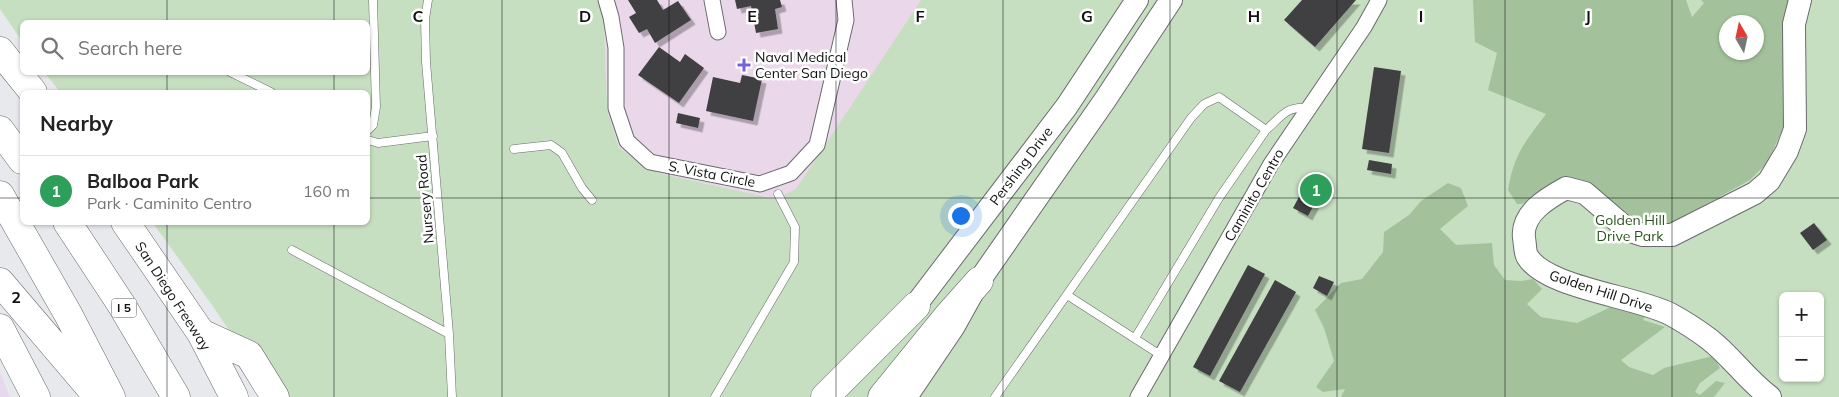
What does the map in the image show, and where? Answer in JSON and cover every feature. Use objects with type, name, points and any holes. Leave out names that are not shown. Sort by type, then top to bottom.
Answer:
[{"type":"highway","points":[[0,51],[31,90]]},
{"type":"highway","points":[[0,130],[20,157]]},
{"type":"highway","points":[[0,196],[68,314],[111,397]]},
{"type":"highway","name":"I 5","points":[[69,225],[121,304],[176,397]]},
{"type":"highway","name":"San Diego Freeway","points":[[127,225],[200,334],[234,397]]},
{"type":"highway","points":[[882,397],[979,281]]},
{"type":"highway","points":[[0,282],[98,397]]},
{"type":"highway","points":[[825,397],[916,306]]},
{"type":"highway","points":[[0,328],[36,397]]},
{"type":"highway","points":[[200,334],[249,355],[276,397]]},
{"type":"highway","points":[[13,352],[30,397]]},
{"type":"main road","name":"Pershing Drive","points":[[840,397],[916,306],[1067,106],[1137,0]]},
{"type":"main road","points":[[906,397],[954,326],[979,281],[1106,100],[1171,0]]},
{"type":"main road","name":"Golden Hill Drive","points":[[1770,397],[1760,390],[1709,340],[1671,314],[1649,305],[1555,279],[1539,269],[1527,255],[1524,234],[1529,217],[1543,201],[1566,188],[1585,193],[1628,230],[1643,235],[1672,235],[1755,192],[1769,181],[1787,151],[1795,129],[1794,24],[1800,0]]},
{"type":"street","name":"S. Vista Circle","points":[[606,0],[616,48],[616,108],[627,141],[650,162],[760,184],[792,173],[817,145],[846,20],[844,0]]},
{"type":"street","points":[[712,0],[718,32]]},
{"type":"street","name":"Caminito Centro","points":[[1138,397],[1271,164],[1307,108],[1364,27],[1379,0]]},
{"type":"lane","points":[[370,128],[376,107],[373,0]]},
{"type":"lane","name":"Nursery Road","points":[[428,0],[425,19],[426,62],[449,334],[452,397]]},
{"type":"lane","points":[[236,75],[266,90]]},
{"type":"lane","points":[[995,397],[1191,118],[1204,104],[1219,97],[1266,130]]},
{"type":"lane","points":[[1135,338],[1219,198],[1266,130],[1289,110],[1296,107],[1307,108]]},
{"type":"lane","points":[[370,141],[378,143],[433,136]]},
{"type":"lane","points":[[514,149],[551,145],[562,153],[582,188],[592,200]]},
{"type":"lane","points":[[714,397],[794,262],[795,227],[778,194]]},
{"type":"lane","points":[[292,250],[449,334]]},
{"type":"lane","points":[[1066,295],[1162,356]]},
{"type":"shaded area","name":"Naval Medical Center San Diego","points":[[597,0],[921,0],[813,182],[775,199],[658,173],[619,148],[607,109],[604,22]]},
{"type":"shaded area","points":[[0,372],[10,397],[0,397]]},
{"type":"green space","name":"Golden Hill Drive Park","points":[[0,0],[597,0],[604,22],[607,109],[619,148],[658,173],[775,199],[796,189],[921,0],[1839,0],[1839,397],[274,397],[212,305],[154,225],[370,225],[370,90],[58,90],[47,75],[370,75],[370,20],[20,20],[20,38],[0,9]]},
{"type":"green space","points":[[1473,0],[1686,0],[1692,17],[1704,3],[1701,0],[1795,0],[1786,122],[1767,163],[1750,180],[1665,227],[1640,225],[1598,190],[1517,204],[1508,190],[1510,178],[1521,149],[1546,114],[1488,90],[1497,53],[1475,42]]},
{"type":"green space","points":[[1448,183],[1461,188],[1468,206],[1440,229],[1456,245],[1492,243],[1494,265],[1505,280],[1521,281],[1533,279],[1542,289],[1527,304],[1541,317],[1577,323],[1617,304],[1648,311],[1643,320],[1665,327],[1621,360],[1629,367],[1653,375],[1664,368],[1713,356],[1720,368],[1700,383],[1695,392],[1700,395],[1716,381],[1725,383],[1714,397],[1341,397],[1345,389],[1323,392],[1316,387],[1334,361],[1324,328],[1315,310],[1341,283],[1362,279],[1383,252],[1384,232],[1409,215],[1421,201]]},
{"type":"building","points":[[628,0],[657,0],[663,10],[678,1],[691,20],[655,43],[647,29],[639,33],[629,17],[636,13]]},
{"type":"building","points":[[735,0],[780,0],[782,7],[775,9],[778,29],[756,33],[751,6],[737,9]]},
{"type":"building","points":[[1302,0],[1356,0],[1315,47],[1284,20]]},
{"type":"building","points":[[659,47],[680,62],[685,54],[704,68],[679,103],[638,75]]},
{"type":"building","points":[[1374,67],[1401,71],[1389,153],[1362,149]]},
{"type":"building","points":[[742,75],[762,79],[753,121],[706,111],[713,77],[740,83]]},
{"type":"building","points":[[678,113],[700,118],[698,128],[676,123]]},
{"type":"building","points":[[1369,160],[1392,164],[1391,174],[1367,170]]},
{"type":"building","points":[[1312,173],[1327,180],[1308,216],[1293,208]]},
{"type":"building","points":[[1814,223],[1827,240],[1813,250],[1800,233]]},
{"type":"building","points":[[1248,265],[1265,274],[1210,376],[1193,367]]},
{"type":"building","points":[[1319,276],[1334,282],[1327,296],[1313,288]]},
{"type":"building","points":[[1275,280],[1296,292],[1240,392],[1219,381]]},
{"type":"place","name":"Naval Medical Center San Diego","points":[[744,65]]},
{"type":"place","name":"Balboa Park","points":[[1316,190]]}]
